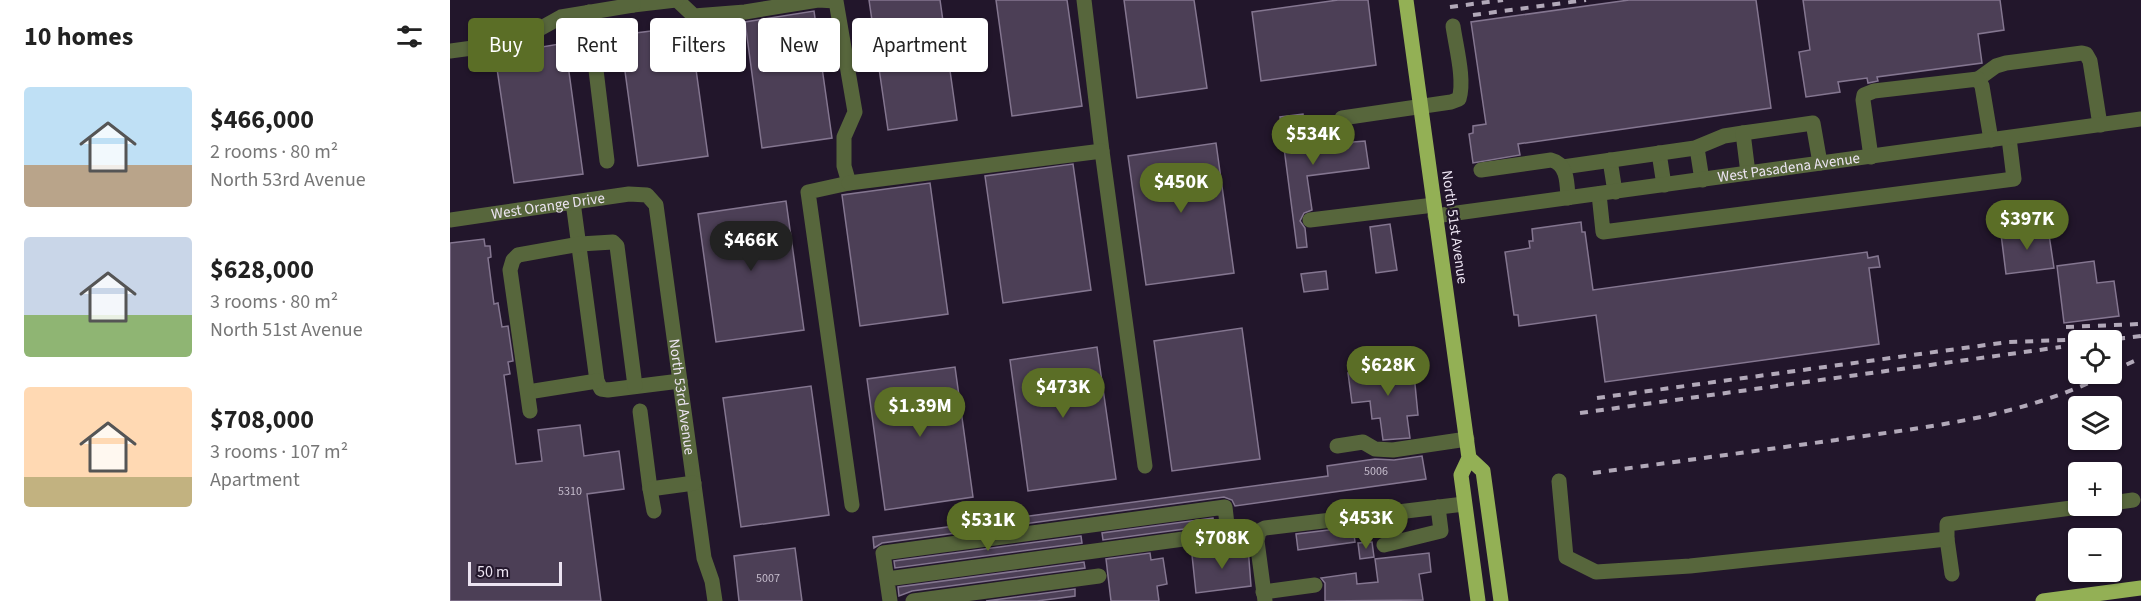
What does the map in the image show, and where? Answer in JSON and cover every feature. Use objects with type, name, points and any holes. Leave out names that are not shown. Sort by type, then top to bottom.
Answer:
[{"type":"main road","name":"North 51st Avenue","points":[[1406,0],[1467,439],[1469,458],[1461,475],[1478,601]]},
{"type":"main road","name":"North 51st Avenue","points":[[1469,458],[1484,471],[1501,601]]},
{"type":"main road","points":[[2043,601],[2141,588]]},
{"type":"street","points":[[450,51],[516,42],[561,17],[633,3],[677,0],[694,16],[745,12],[818,0],[838,0],[855,112],[844,136],[844,166],[849,183]]},
{"type":"street","points":[[1084,0],[1145,466]]},
{"type":"street","points":[[589,12],[607,160]]},
{"type":"street","points":[[1344,139],[1342,118],[1456,101],[1460,96],[1460,76],[1453,26]]},
{"type":"street","points":[[1871,157],[1863,100],[1864,95],[1868,92],[1978,79],[1996,66],[2006,63],[2086,54],[2090,61],[2100,125]]},
{"type":"street","points":[[1978,79],[1982,86],[1991,140]]},
{"type":"street","name":"West Pasadena Avenue","points":[[1310,220],[1568,198],[2141,119]]},
{"type":"street","points":[[1563,167],[1697,148],[1724,136],[1813,123],[1820,164]]},
{"type":"street","points":[[1743,133],[1748,173]]},
{"type":"street","points":[[1599,194],[1603,232],[2014,179],[2009,138]]},
{"type":"street","points":[[1697,148],[1702,180]]},
{"type":"street","points":[[852,505],[808,192],[849,183],[1102,151]]},
{"type":"street","points":[[1659,153],[1664,185]]},
{"type":"street","points":[[1481,170],[1551,160],[1558,162],[1563,167],[1568,198]]},
{"type":"street","points":[[1610,160],[1615,192]]},
{"type":"street","name":"West Orange Drive","points":[[450,220],[629,194],[647,195]]},
{"type":"street","name":"North 53rd Avenue","points":[[647,195],[656,205],[704,558],[712,581],[715,601]]},
{"type":"street","points":[[573,202],[597,381],[601,388],[608,390],[680,381]]},
{"type":"street","points":[[530,411],[510,270],[513,260],[518,255],[580,244],[613,242],[617,246],[635,386]]},
{"type":"street","points":[[528,392],[597,381]]},
{"type":"street","points":[[640,411],[654,511]]},
{"type":"street","points":[[1337,446],[1363,442],[1375,449],[1393,450],[1467,439]]},
{"type":"street","points":[[1559,481],[1566,557],[1596,572],[1690,566],[1947,539]]},
{"type":"street","points":[[650,489],[694,483]]},
{"type":"street","points":[[2122,502],[2133,500]]},
{"type":"street","points":[[1315,585],[1264,596],[1257,541],[1259,531],[1265,528],[1464,504]]},
{"type":"street","points":[[887,579],[1228,533],[1225,507],[883,553],[890,601]]},
{"type":"street","points":[[1384,545],[1441,531],[1438,507]]},
{"type":"street","points":[[1952,573],[1947,524],[2068,508]]},
{"type":"street","points":[[913,601],[1099,576]]},
{"type":"building","points":[[869,0],[940,0],[943,18],[872,18]]},
{"type":"building","points":[[996,0],[1067,0],[1082,106],[1012,116]]},
{"type":"building","points":[[1124,0],[1194,0],[1207,88],[1137,98]]},
{"type":"building","points":[[1338,0],[1368,0],[1376,65],[1261,81],[1252,12]]},
{"type":"building","points":[[1629,0],[1756,0],[1771,108],[1518,144],[1520,155],[1473,163],[1469,134],[1473,133],[1473,126],[1486,124],[1471,22]]},
{"type":"building","points":[[1803,0],[2000,0],[2004,30],[1978,34],[1982,63],[1877,77],[1878,81],[1868,83],[1867,78],[1838,82],[1840,92],[1806,97],[1799,52],[1810,50]]},
{"type":"building","points":[[814,11],[815,18],[770,18]]},
{"type":"building","points":[[758,20],[758,72],[823,72],[832,138],[762,148],[746,22]]},
{"type":"building","points":[[650,31],[650,72],[696,72],[708,156],[638,166],[625,72],[638,72],[638,33]]},
{"type":"building","points":[[556,45],[556,72],[569,72],[583,174],[514,183],[498,72],[544,72],[544,47]]},
{"type":"building","points":[[880,72],[950,72],[957,120],[888,130]]},
{"type":"building","points":[[1303,114],[1308,148],[1336,145],[1346,149],[1353,142],[1365,141],[1369,168],[1307,176],[1312,210],[1304,213],[1300,221],[1305,228],[1307,247],[1297,248],[1280,117]]},
{"type":"building","points":[[1216,143],[1234,273],[1146,285],[1128,156]]},
{"type":"building","points":[[1073,164],[1091,290],[1003,303],[985,176]]},
{"type":"building","points":[[930,183],[948,314],[860,326],[842,195]]},
{"type":"building","points":[[786,201],[804,330],[716,342],[698,214]]},
{"type":"building","points":[[1581,222],[1582,232],[1585,232],[1593,290],[1867,252],[1868,258],[1878,256],[1880,267],[1869,268],[1879,344],[1605,382],[1596,315],[1519,326],[1518,315],[1514,315],[1505,252],[1530,248],[1529,241],[1533,241],[1532,229]]},
{"type":"building","points":[[1390,224],[1397,270],[1376,273],[1370,227]]},
{"type":"building","points":[[2048,228],[2054,268],[2006,274],[2001,234]]},
{"type":"building","points":[[484,239],[485,246],[490,246],[491,257],[488,258],[494,304],[498,303],[502,327],[508,326],[513,361],[508,362],[510,374],[504,375],[516,464],[542,461],[538,430],[580,425],[584,456],[619,451],[624,489],[587,494],[601,601],[450,601],[450,243]]},
{"type":"building","points":[[2094,261],[2097,283],[2114,281],[2119,316],[2064,323],[2057,266]]},
{"type":"building","points":[[1326,271],[1328,289],[1304,292],[1301,274]]},
{"type":"building","points":[[1242,328],[1260,459],[1172,471],[1154,341]]},
{"type":"building","points":[[1097,347],[1116,479],[1028,491],[1010,360]]},
{"type":"building","points":[[1413,364],[1418,415],[1407,416],[1410,438],[1383,440],[1380,418],[1372,419],[1370,401],[1352,403],[1348,373]]},
{"type":"building","points":[[955,367],[973,497],[885,510],[867,379]]},
{"type":"building","points":[[811,386],[829,515],[741,527],[723,398]]},
{"type":"building","points":[[1422,456],[1426,479],[1235,506],[1232,500],[1224,497],[882,543],[874,548],[873,537],[1328,476],[1327,466],[1375,459],[1394,460]]},
{"type":"building","points":[[1213,518],[1214,525],[1103,540],[1102,533]]},
{"type":"building","points":[[1353,527],[1355,542],[1298,550],[1296,534]]},
{"type":"building","points":[[1081,536],[1082,543],[895,568],[894,561]]},
{"type":"building","points":[[1372,542],[1374,557],[1360,559],[1358,543]]},
{"type":"building","points":[[1248,547],[1251,586],[1196,593],[1192,555]]},
{"type":"building","points":[[795,548],[802,601],[739,601],[734,556]]},
{"type":"building","points":[[1150,553],[1151,560],[1163,558],[1167,584],[1157,586],[1159,601],[1111,601],[1106,559]]},
{"type":"building","points":[[1429,553],[1431,572],[1419,574],[1423,600],[1325,601],[1325,583],[1321,578],[1356,573],[1357,584],[1378,582],[1375,559]]},
{"type":"building","points":[[1084,562],[1085,568],[912,591],[899,596],[898,587]]},
{"type":"building","points":[[1075,589],[1075,596],[1037,601],[986,601]]},
{"type":"railway","points":[[1450,7],[1503,0]]},
{"type":"railway","points":[[1473,15],[1586,0]]},
{"type":"railway","points":[[2066,327],[2141,324]]},
{"type":"railway","points":[[2122,338],[2141,336]]},
{"type":"railway","points":[[1597,398],[2008,342],[2125,338]]},
{"type":"railway","points":[[1580,413],[2061,347]]},
{"type":"railway","points":[[2122,367],[2141,358]]},
{"type":"railway","points":[[1593,473],[1941,425],[2008,411],[2086,384]]}]
